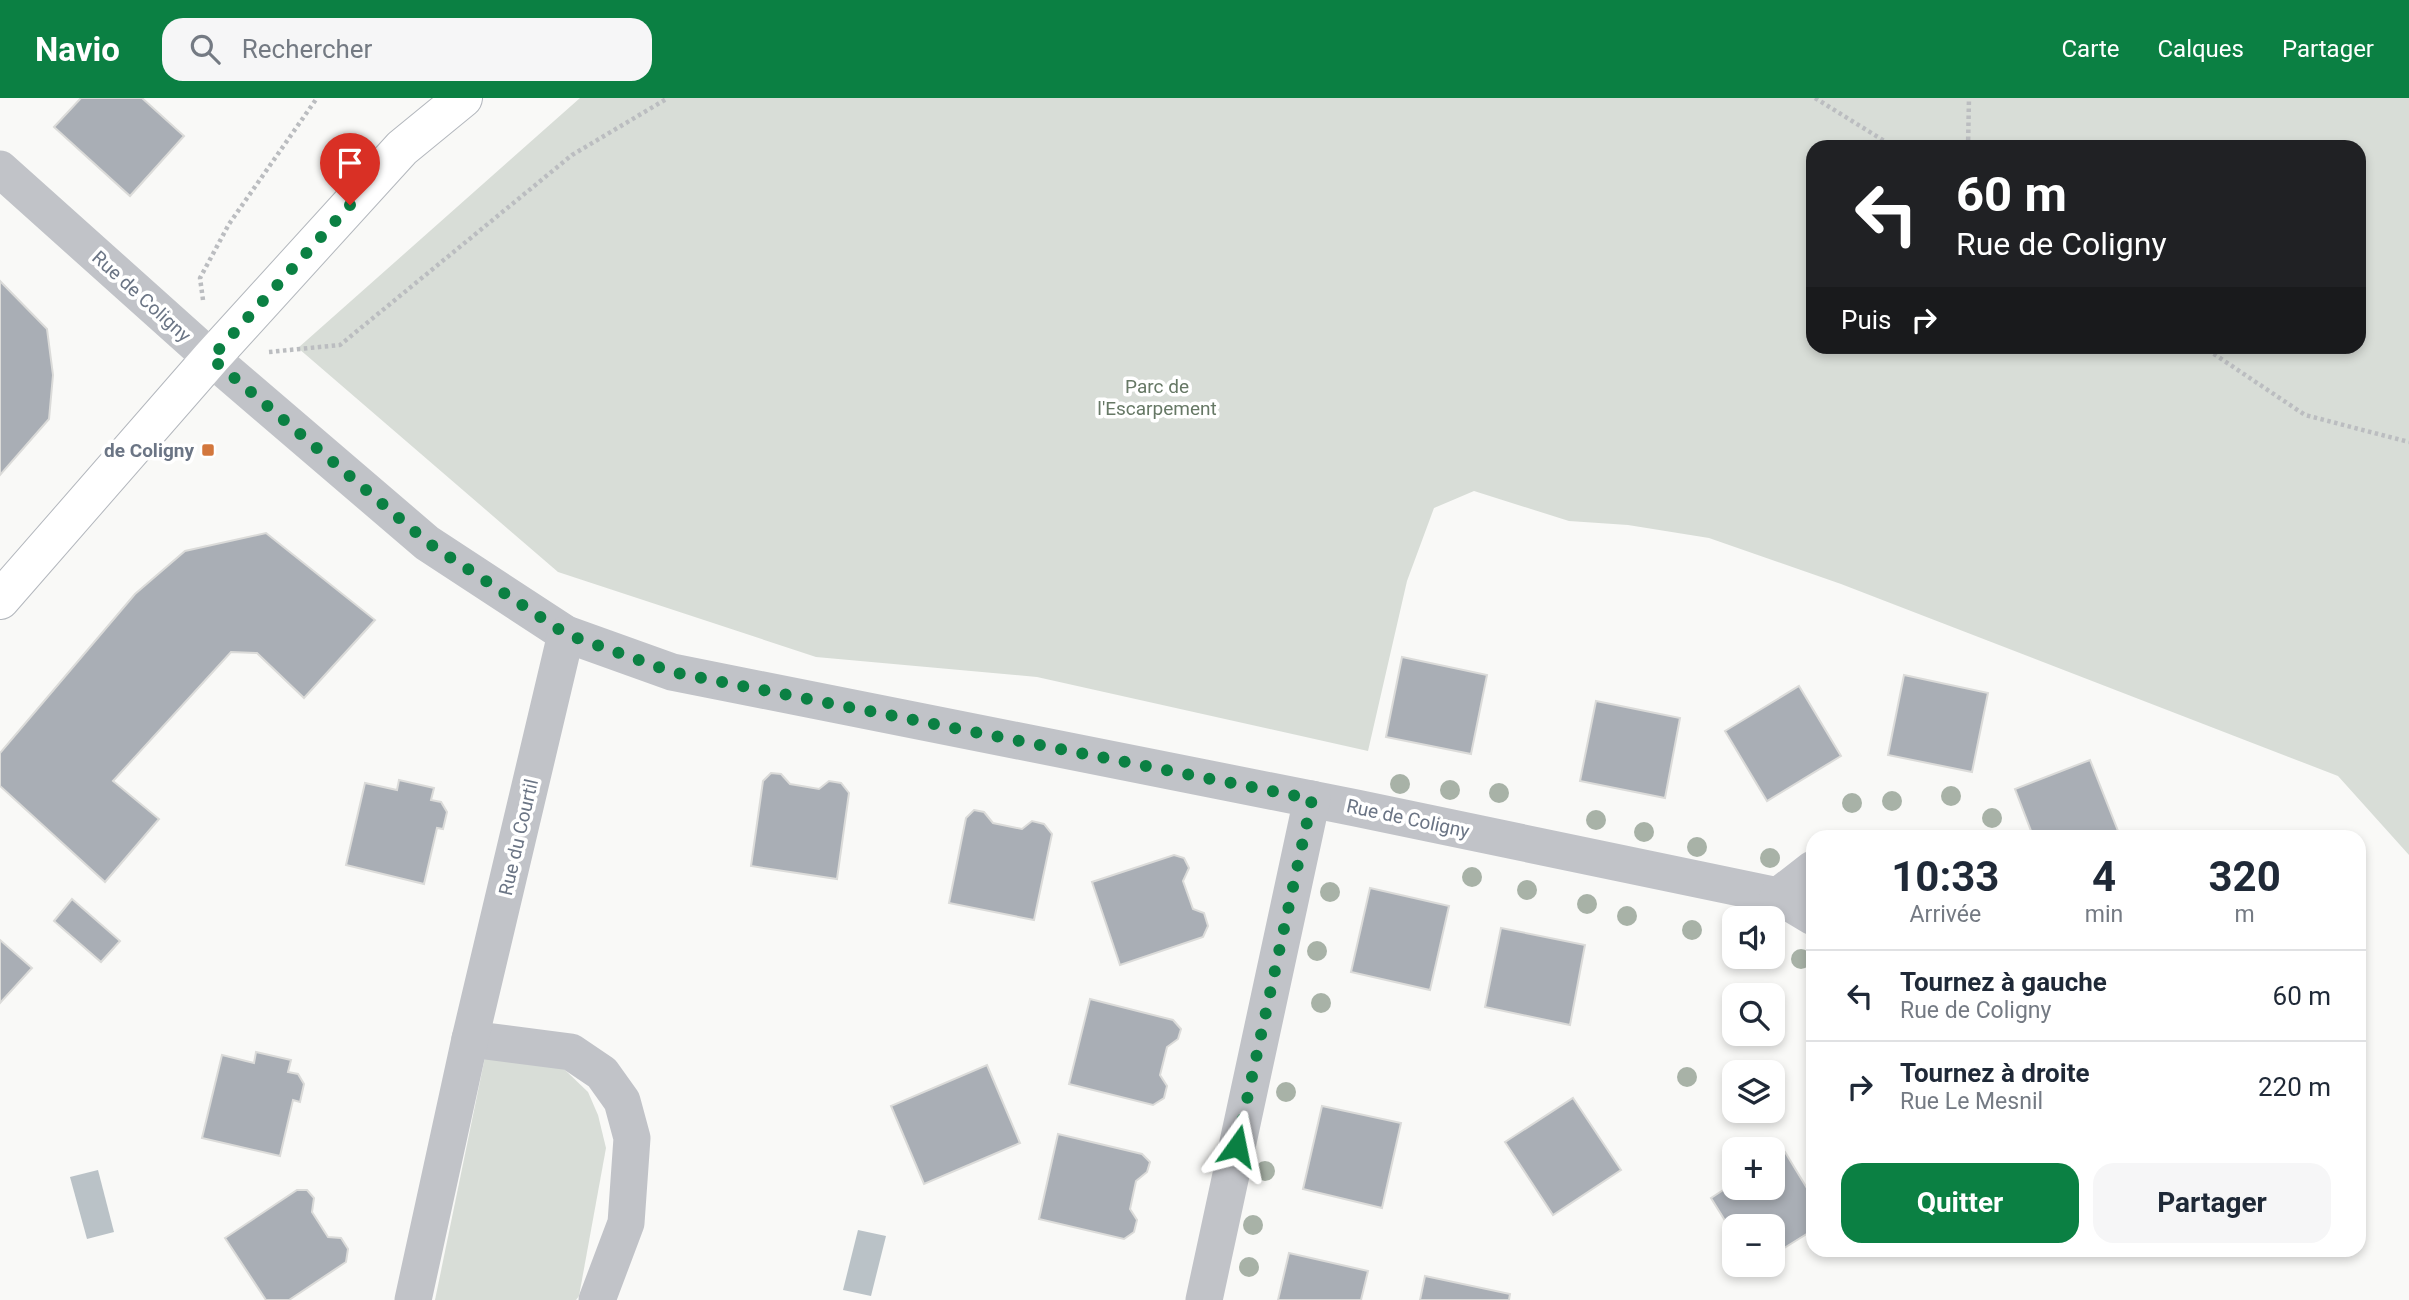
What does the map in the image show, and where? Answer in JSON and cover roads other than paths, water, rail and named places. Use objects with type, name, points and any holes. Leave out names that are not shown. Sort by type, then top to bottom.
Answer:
[{"type":"street","points":[[0,600],[211,358],[402,148],[463,98]]},
{"type":"street","name":"Rue de Coligny","points":[[0,169],[211,358],[427,542],[566,634],[672,672],[1312,799],[1779,896],[1806,913]]},
{"type":"street","name":"Rue du Courtil","points":[[413,1300],[470,1039],[566,634]]},
{"type":"street","points":[[1204,1300],[1312,799]]},
{"type":"street","points":[[1779,896],[1806,875]]},
{"type":"street","points":[[470,1039],[572,1052],[603,1073],[622,1101],[632,1138],[626,1223],[597,1300]]},
{"type":"place","name":"de Coligny","points":[[208,450]]},
{"type":"park label","name":"Parc de l'Escarpement","points":[[1157,397]]}]
